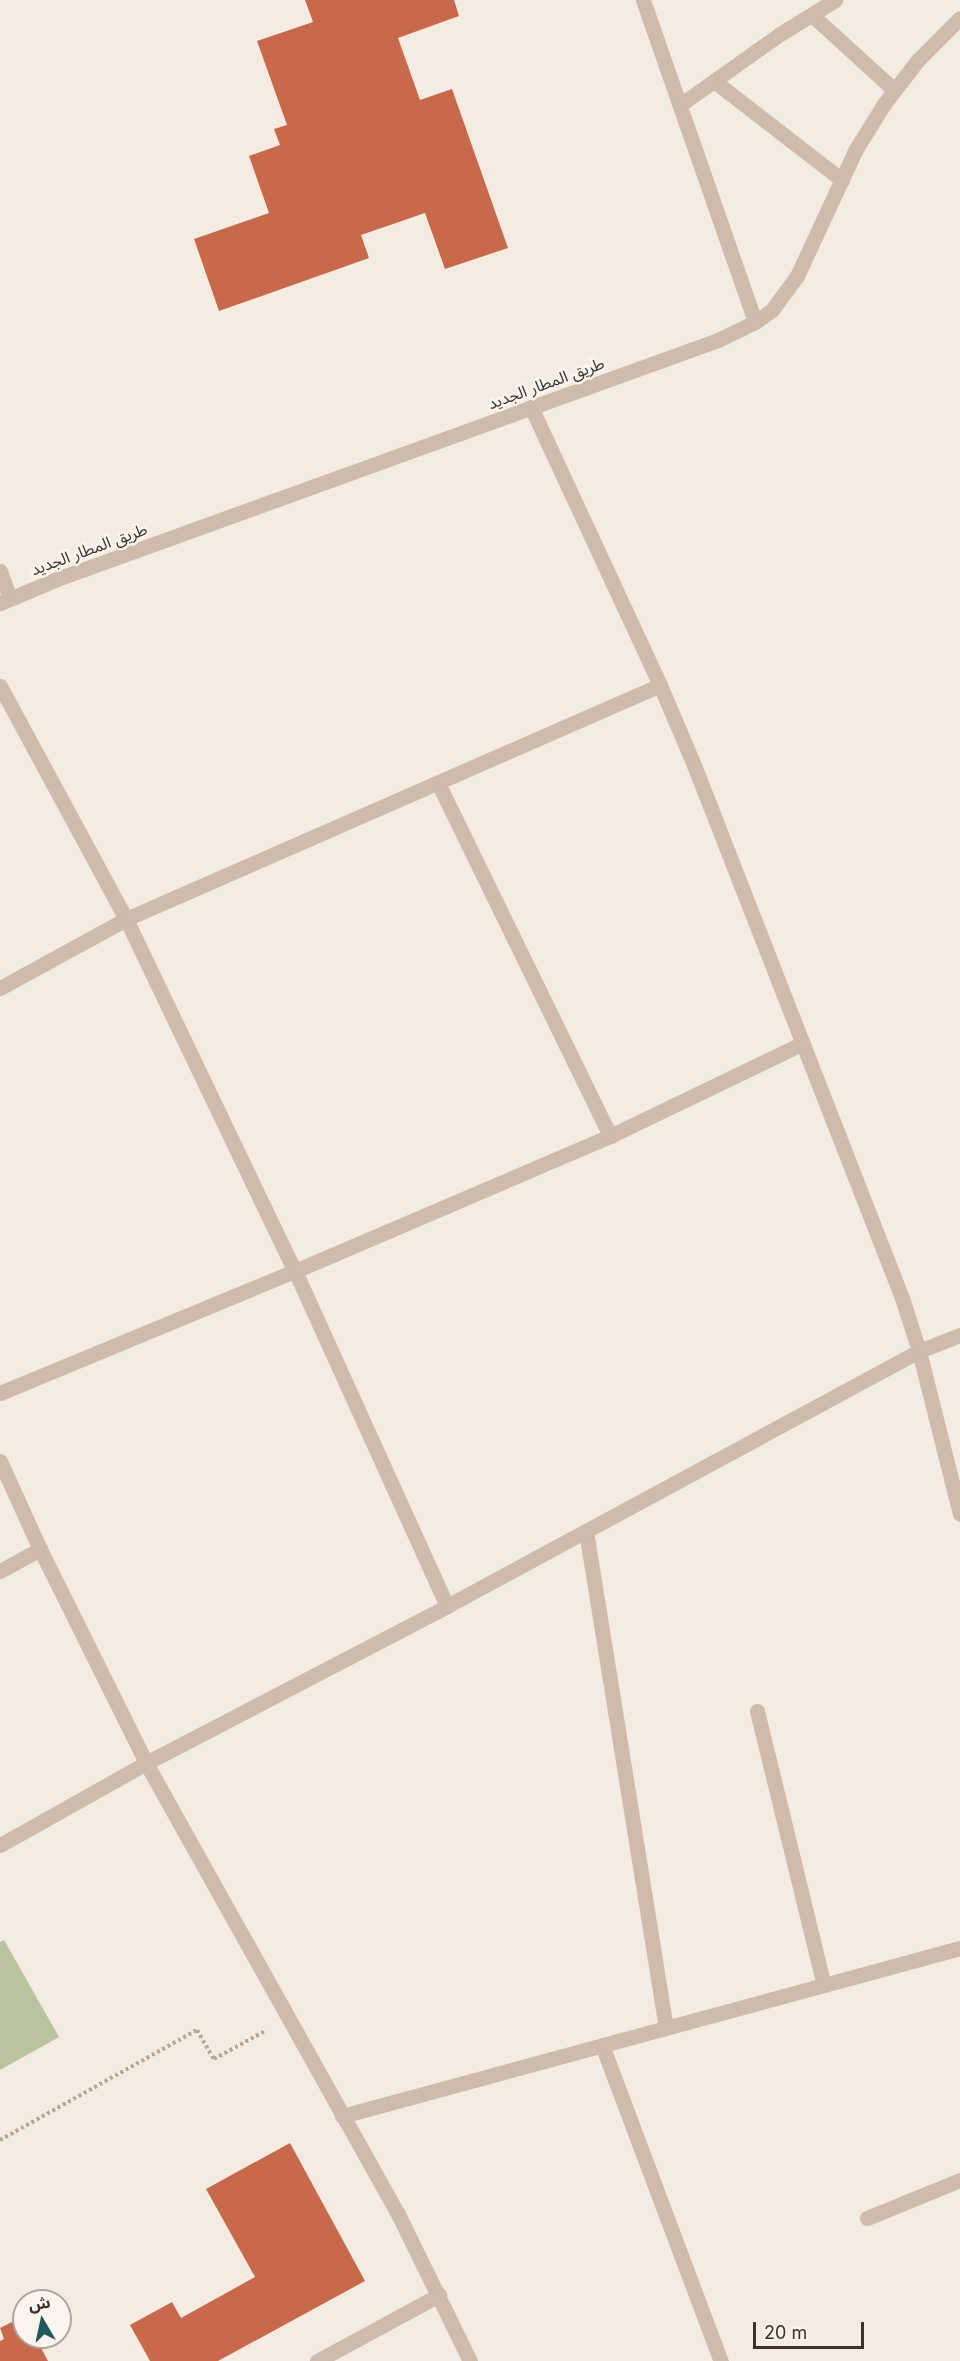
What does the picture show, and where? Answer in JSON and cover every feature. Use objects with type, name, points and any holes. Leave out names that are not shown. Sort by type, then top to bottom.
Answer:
[{"type":"street","points":[[643,0],[754,322]]},
{"type":"street","points":[[680,105],[835,0]]},
{"type":"street","points":[[812,15],[894,90]]},
{"type":"street","name":"طريق المطار الجديد","points":[[5,601],[718,340],[754,322],[772,310],[786,294],[856,149],[894,90],[916,61],[960,18]]},
{"type":"street","points":[[714,81],[842,180]]},
{"type":"street","points":[[531,407],[660,685],[694,765],[902,1298],[919,1352],[960,1514]]},
{"type":"street","points":[[0,571],[5,601]]},
{"type":"street","points":[[0,988],[126,919],[660,685]]},
{"type":"street","points":[[0,686],[126,919],[295,1271],[447,1606]]},
{"type":"street","points":[[438,783],[610,1136]]},
{"type":"street","points":[[0,1393],[295,1271],[610,1136],[802,1043]]},
{"type":"street","points":[[0,1845],[146,1763],[447,1606],[919,1352],[960,1335]]},
{"type":"street","points":[[0,1461],[40,1549],[146,1763],[439,2295],[470,2361]]},
{"type":"street","points":[[586,1531],[666,2028]]},
{"type":"street","points":[[0,1571],[40,1549]]},
{"type":"street","points":[[757,1711],[824,1985]]},
{"type":"street","points":[[342,2116],[960,1948]]},
{"type":"street","points":[[602,2045],[721,2361]]},
{"type":"street","points":[[867,2218],[960,2180]]},
{"type":"street","points":[[326,2359],[439,2295]]},
{"type":"path","points":[[0,2140],[197,2031],[214,2060],[288,2018]]},
{"type":"green space","points":[[4,1940],[59,2037],[0,2070],[0,1942]]},
{"type":"building","points":[[305,0],[454,0],[459,16],[398,38],[420,100],[452,89],[508,248],[445,269],[425,213],[361,235],[369,258],[219,311],[194,239],[269,213],[249,156],[280,145],[274,129],[287,125],[257,41],[313,22]]},
{"type":"building","points":[[290,2143],[365,2281],[218,2361],[150,2361],[130,2325],[172,2302],[181,2318],[255,2277],[206,2189]]},
{"type":"building","points":[[12,2322],[12,2349],[42,2349],[48,2361],[0,2361],[0,2341],[4,2339],[0,2328]]}]
